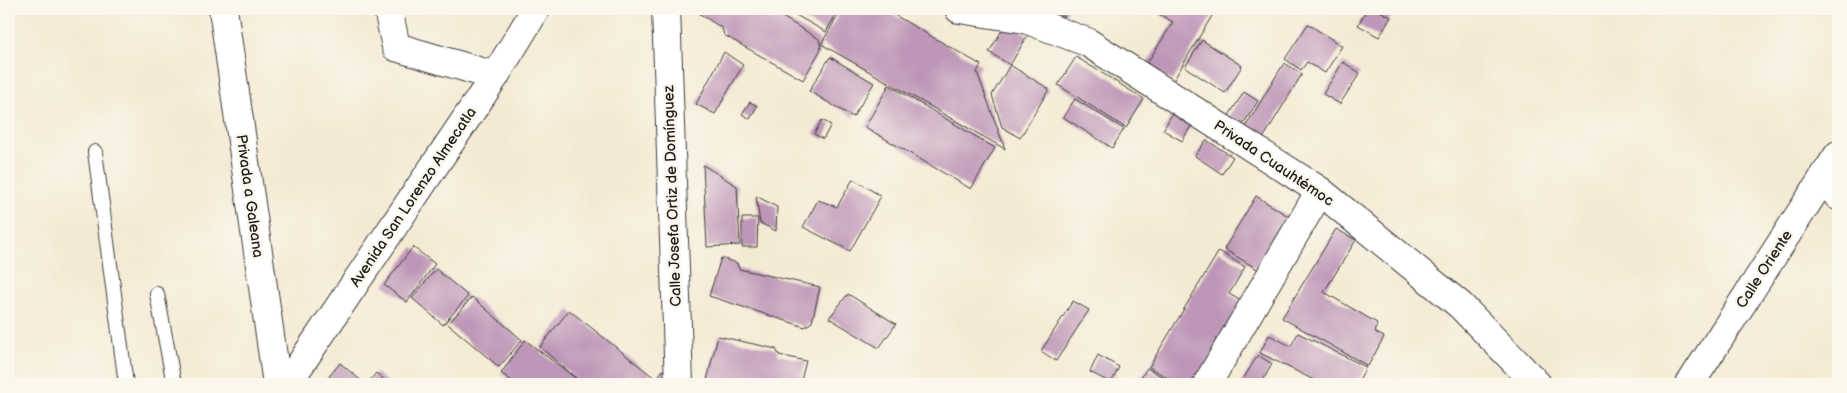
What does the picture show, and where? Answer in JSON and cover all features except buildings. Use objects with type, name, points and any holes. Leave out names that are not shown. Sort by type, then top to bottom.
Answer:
[{"type":"street","name":"Privada a Galeana","points":[[223,9],[276,384]]},
{"type":"street","points":[[388,9],[396,47],[495,76]]},
{"type":"street","name":"Avenida San Lorenzo Almecatla","points":[[287,384],[495,76],[536,9]]},
{"type":"street","name":"Calle Josefa Ortiz de Domínguez","points":[[666,9],[678,384]]},
{"type":"street","name":"Privada Cuauhtémoc","points":[[967,10],[1025,19],[1088,42],[1320,191],[1460,305],[1537,384]]},
{"type":"street","name":"Calle Oriente","points":[[1690,384],[1833,175]]},
{"type":"street","points":[[1207,384],[1320,191]]},
{"type":"lane","points":[[95,152],[126,384]]},
{"type":"lane","points":[[156,294],[174,384]]}]
